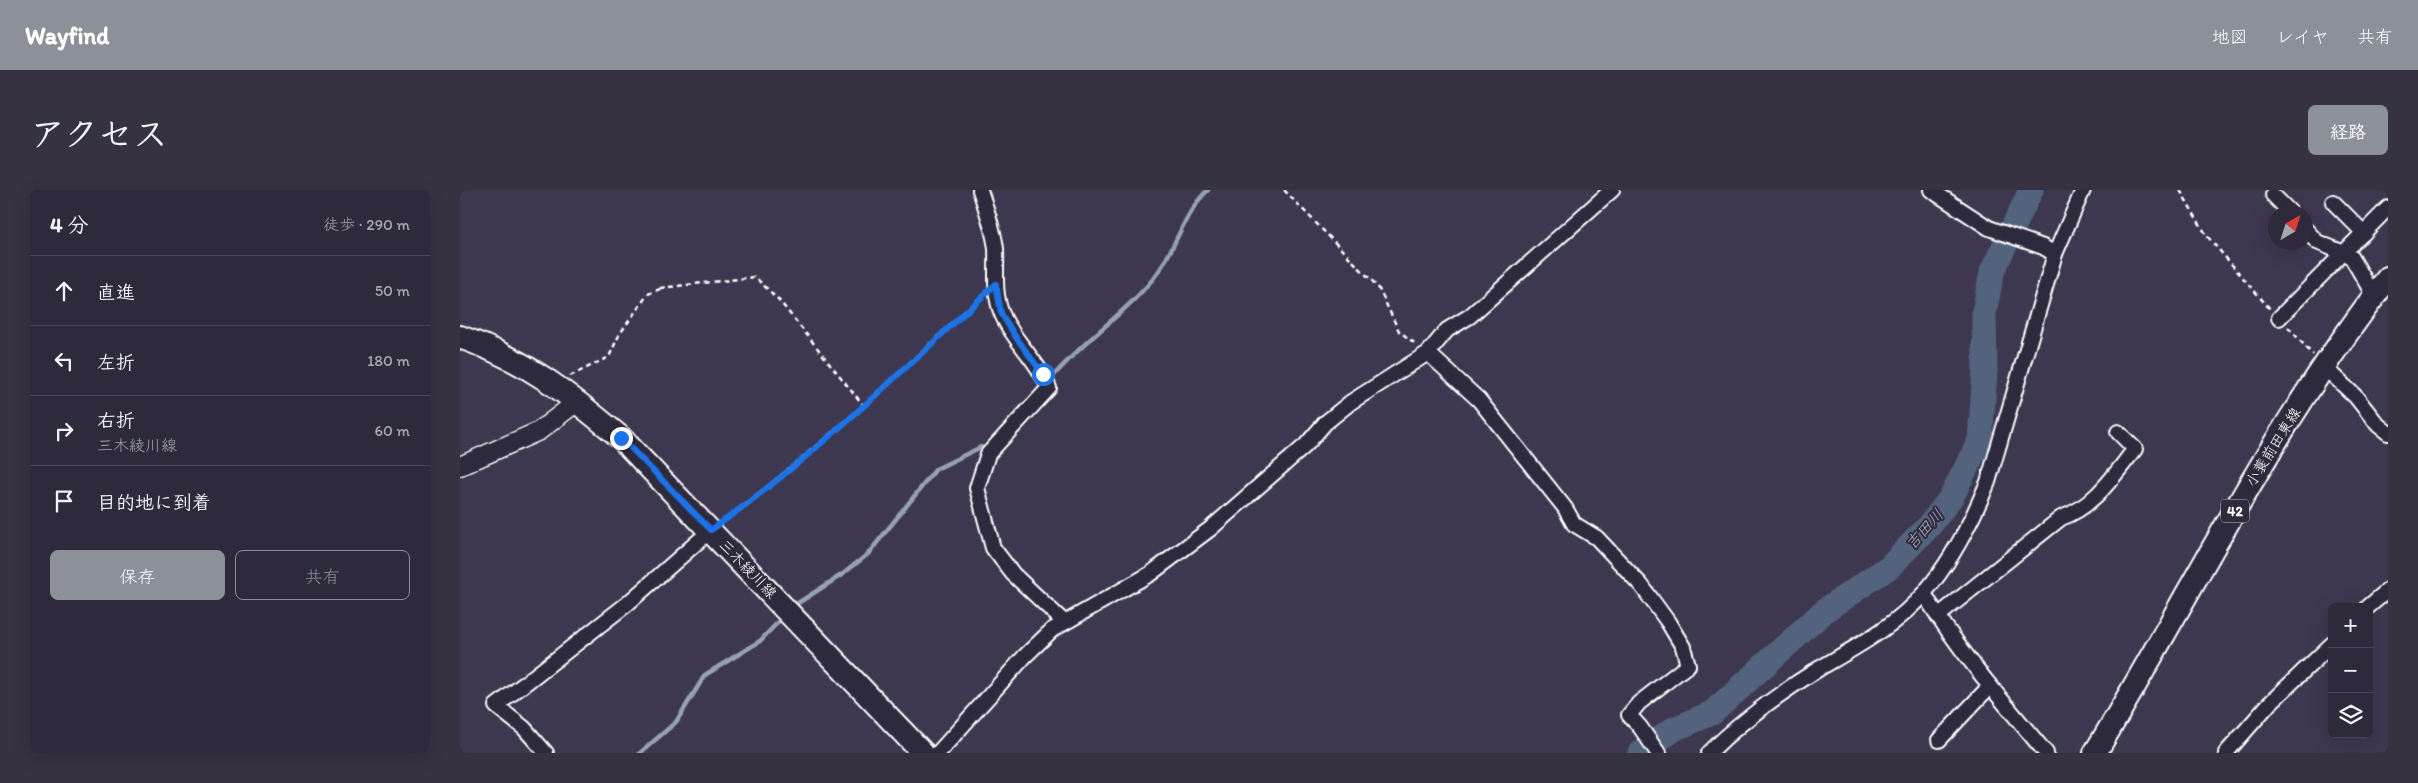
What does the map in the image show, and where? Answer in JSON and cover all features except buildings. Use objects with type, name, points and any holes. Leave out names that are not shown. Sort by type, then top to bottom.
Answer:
[{"type":"main road","name":"小蓑前田東線","points":[[2095,753],[2269,452],[2324,367],[2388,278]]},
{"type":"main road","name":"三木綾川線","points":[[460,337],[494,350],[532,369],[556,384],[621,438],[923,753]]},
{"type":"street","points":[[980,190],[996,248],[996,284],[1001,313],[1015,336],[1043,374],[1049,388],[988,454],[977,488],[993,548],[1014,574],[1064,622]]},
{"type":"street","points":[[938,753],[1025,656],[1064,622],[1150,574],[1210,529],[1306,445],[1326,423],[1351,402],[1428,354],[1448,330],[1470,316],[1612,190]]},
{"type":"street","points":[[1931,190],[1989,228],[2049,250]]},
{"type":"street","points":[[1709,753],[1761,707],[1864,642],[1924,594],[1949,560],[1968,526],[1988,482],[2049,250],[2083,190]]},
{"type":"street","points":[[2274,195],[2283,205]]},
{"type":"street","points":[[2333,202],[2364,233]]},
{"type":"street","points":[[2279,318],[2388,208]]},
{"type":"street","points":[[2313,238],[2317,242],[2352,258],[2374,296]]},
{"type":"street","points":[[1428,354],[1479,400],[1565,508],[1574,524],[1597,538],[1641,585],[1678,638],[1688,665],[1640,703],[1628,715],[1640,727],[1658,753]]},
{"type":"street","points":[[2324,367],[2356,397],[2378,425],[2388,433]]},
{"type":"street","points":[[460,466],[539,431],[578,401]]},
{"type":"street","points":[[1938,616],[2061,518],[2076,513],[2106,487],[2135,449],[2118,432]]},
{"type":"street","points":[[546,753],[524,728],[496,706],[627,604],[711,530]]},
{"type":"street","points":[[2373,603],[2388,590]]},
{"type":"street","points":[[1924,594],[1990,686],[2046,753]]},
{"type":"street","points":[[2226,753],[2269,704],[2328,648]]},
{"type":"street","points":[[1939,740],[1990,686]]},
{"type":"path","points":[[1284,190],[1378,287],[1399,331],[1428,354]]},
{"type":"path","points":[[2180,190],[2207,236],[2260,300],[2324,367]]},
{"type":"path","points":[[556,384],[609,357],[618,335],[648,294],[662,288],[660,288],[755,278],[778,299],[864,406]]},
{"type":"path","points":[[711,530],[745,506],[864,406],[996,284]]},
{"type":"waterway","points":[[1052,378],[1077,351],[1131,302],[1156,275],[1192,209],[1208,190]]},
{"type":"waterway","name":"吉田川","points":[[1640,753],[1674,729],[1712,713],[1824,611],[1889,567],[1930,525],[1952,496],[1980,440],[1985,371],[1984,313],[1992,272],[2031,190]]},
{"type":"waterway","points":[[1001,430],[1023,406]]},
{"type":"waterway","points":[[798,603],[843,574],[868,554],[936,469],[981,447]]},
{"type":"waterway","points":[[640,753],[676,722],[705,675],[760,641],[779,621]]},
{"type":"route","points":[[621,438],[711,530],[745,506],[864,406],[996,284],[1001,313],[1015,336],[1043,374]]}]
